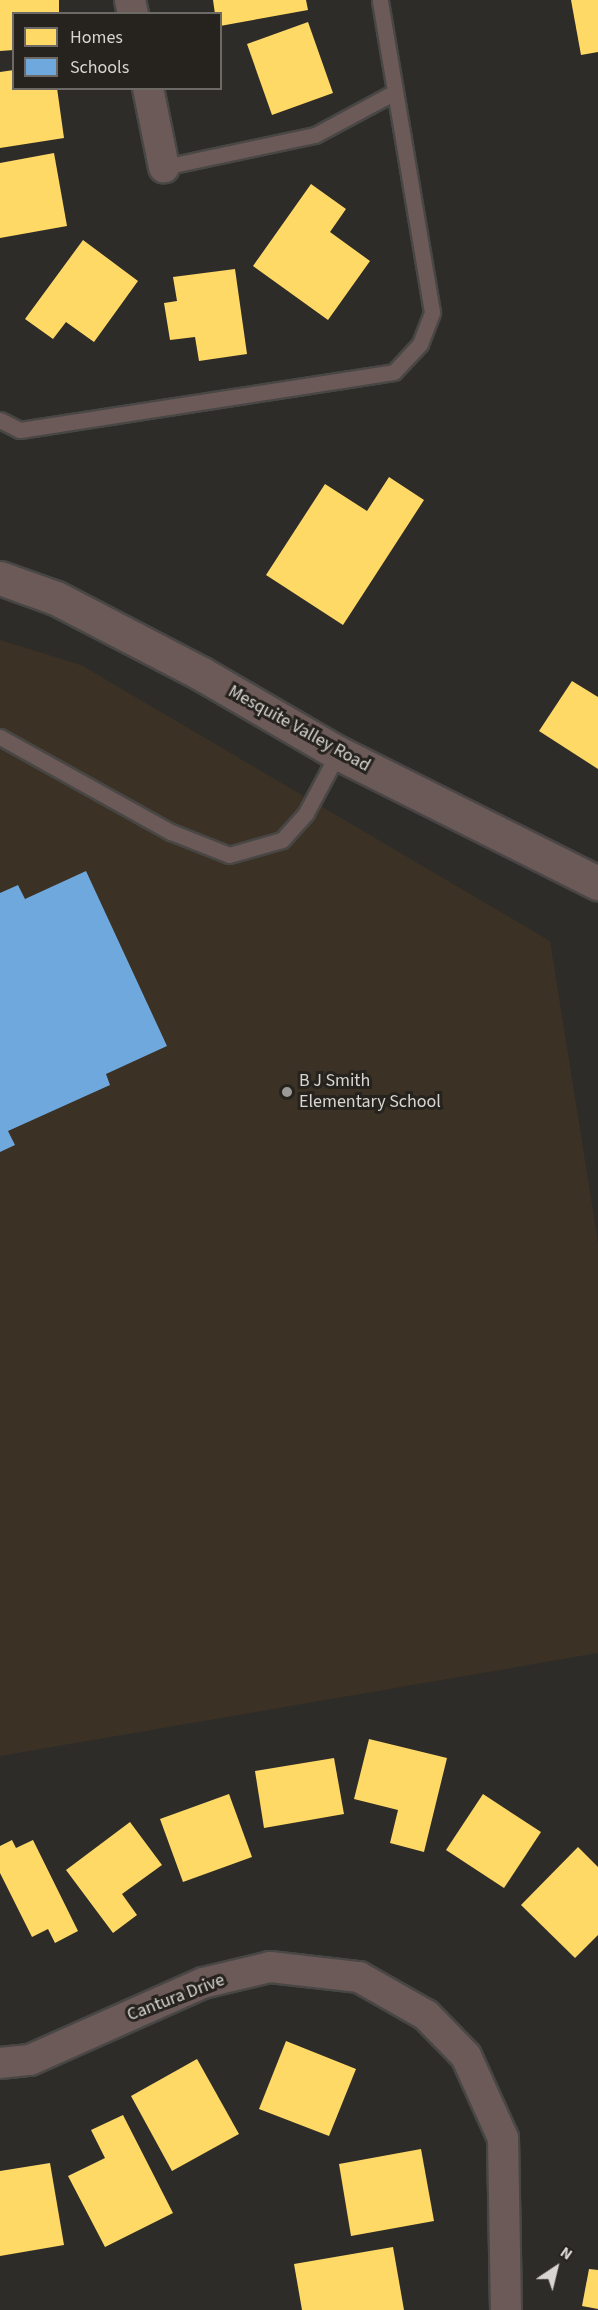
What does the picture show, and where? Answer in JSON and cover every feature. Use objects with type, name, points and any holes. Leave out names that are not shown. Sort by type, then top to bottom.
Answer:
[{"type":"street","points":[[148,90],[164,167]]},
{"type":"street","name":"Mesquite Valley Road","points":[[0,579],[66,603],[338,753],[598,883]]},
{"type":"street","name":"Cantura Drive","points":[[0,2063],[30,2060],[203,1983],[270,1967],[359,1977],[426,2015],[466,2056],[503,2138],[506,2310]]},
{"type":"lane","points":[[0,420],[20,430],[394,372],[420,344],[432,312],[380,0]]},
{"type":"lane","points":[[164,167],[315,135],[395,92]]},
{"type":"lane","points":[[0,736],[171,832],[229,855],[282,840],[306,813],[338,753]]},
{"type":"shaded area","name":"B J Smith Elementary School","points":[[0,640],[81,665],[550,941],[598,1242],[598,1653],[0,1756]]},
{"type":"building: Homes","points":[[0,0],[59,0],[59,12],[12,12],[12,50],[0,51]]},
{"type":"building: Homes","points":[[213,0],[306,0],[308,10],[222,26],[222,12],[215,12]]},
{"type":"building: Homes","points":[[571,0],[598,0],[598,52],[581,55]]},
{"type":"building: Homes","points":[[308,22],[333,93],[272,115],[247,44]]},
{"type":"building: Homes","points":[[12,70],[12,90],[57,90],[64,138],[0,148],[0,72]]},
{"type":"building: Homes","points":[[54,153],[67,226],[0,238],[0,163]]},
{"type":"building: Homes","points":[[311,184],[346,209],[330,232],[370,261],[328,320],[253,266]]},
{"type":"building: Homes","points":[[83,240],[138,281],[94,342],[66,322],[53,339],[25,319]]},
{"type":"building: Homes","points":[[235,269],[247,354],[199,361],[195,337],[170,340],[164,303],[177,301],[173,277]]},
{"type":"building: Homes","points":[[389,477],[424,500],[343,625],[266,575],[325,484],[367,511]]},
{"type":"building: Homes","points":[[572,681],[598,697],[598,769],[539,731]]},
{"type":"building: Homes","points":[[369,1739],[447,1758],[424,1852],[390,1843],[398,1810],[354,1799]]},
{"type":"building: Homes","points":[[334,1758],[344,1814],[264,1828],[255,1771]]},
{"type":"building: Homes","points":[[229,1794],[252,1857],[183,1882],[160,1819]]},
{"type":"building: Homes","points":[[483,1794],[541,1832],[504,1888],[446,1850]]},
{"type":"building: Homes","points":[[130,1822],[162,1865],[122,1894],[137,1915],[113,1933],[66,1870]]},
{"type":"building: Homes","points":[[12,1840],[16,1848],[33,1840],[78,1931],[55,1943],[48,1929],[32,1937],[0,1873],[0,1846]]},
{"type":"building: Homes","points":[[578,1847],[598,1867],[598,1935],[575,1958],[521,1905]]},
{"type":"building: Homes","points":[[286,2041],[356,2069],[329,2136],[259,2109]]},
{"type":"building: Homes","points":[[197,2059],[239,2134],[172,2171],[131,2096]]},
{"type":"building: Homes","points":[[123,2115],[173,2213],[105,2247],[68,2176],[105,2158],[91,2130]]},
{"type":"building: Homes","points":[[421,2149],[434,2221],[351,2236],[339,2164]]},
{"type":"building: Homes","points":[[50,2163],[64,2245],[0,2256],[0,2171]]},
{"type":"building: Homes","points":[[393,2247],[404,2310],[302,2310],[294,2264]]},
{"type":"building: Homes","points":[[589,2269],[598,2270],[598,2309],[582,2306]]},
{"type":"building: Schools","points":[[86,871],[167,1046],[106,1074],[110,1085],[8,1131],[15,1145],[0,1152],[0,893],[18,885],[25,899]]},
{"type":"place","name":"B J Smith Elementary School","points":[[287,1092]]}]
